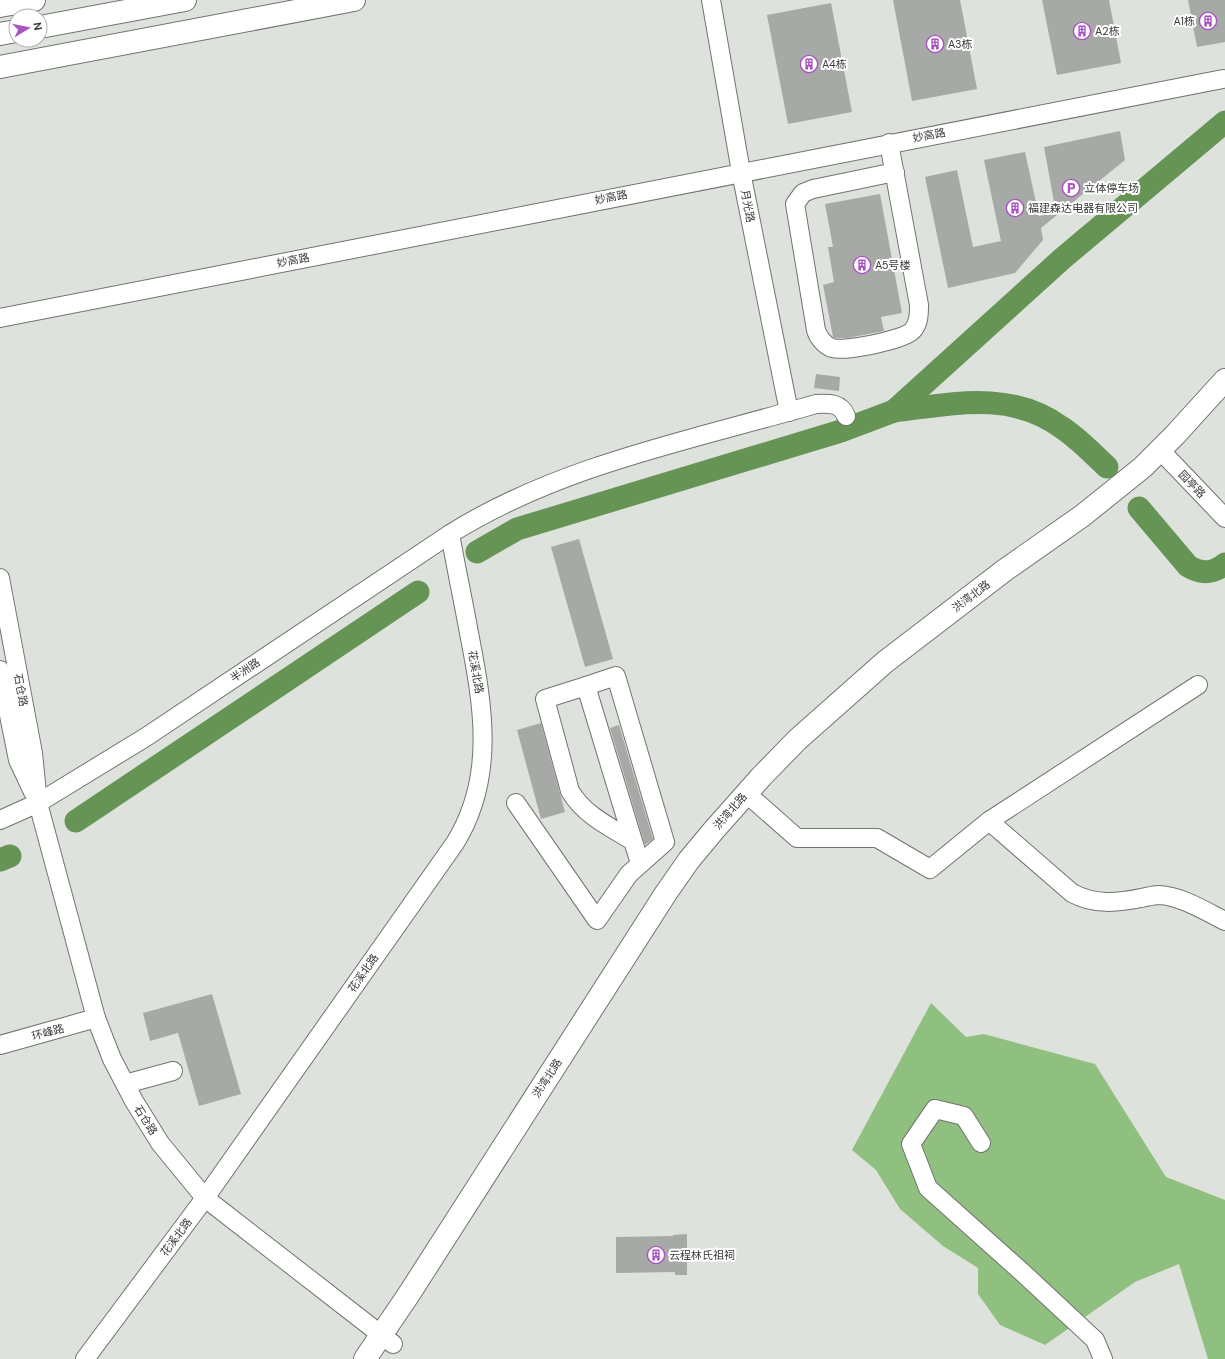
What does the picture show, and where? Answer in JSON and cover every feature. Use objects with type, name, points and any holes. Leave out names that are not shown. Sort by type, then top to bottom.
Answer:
[{"type":"main road","points":[[0,6],[34,0]]},
{"type":"main road","points":[[48,26],[185,0]]},
{"type":"main road","points":[[0,67],[354,0]]},
{"type":"main road","name":"洪湾北路","points":[[1164,455],[1225,380]]},
{"type":"main road","name":"洪湾北路","points":[[365,1359],[386,1346],[666,893],[696,851],[750,797],[797,740],[885,662],[1005,570],[1082,516],[1143,467],[1164,455],[1225,398]]},
{"type":"street","name":"月光路","points":[[711,0],[741,172],[789,412]]},
{"type":"street","name":"妙高路","points":[[0,318],[889,143],[1223,79]]},
{"type":"street","points":[[889,143],[895,172],[918,305],[918,322],[911,332],[898,338],[845,349],[831,347],[823,341],[816,330],[795,204],[803,193],[813,188],[895,172]]},
{"type":"street","name":"半洲路","points":[[0,820],[38,803],[146,737],[476,518],[563,478],[622,459],[816,404],[828,403],[838,406],[846,416]]},
{"type":"street","name":"园亭路","points":[[1164,455],[1225,518]]},
{"type":"street","name":"花溪北路","points":[[85,1359],[205,1198],[455,843],[470,813],[481,762],[483,720],[478,680],[450,534]]},
{"type":"street","name":"石仓路","points":[[0,578],[33,753],[38,803],[96,1018],[104,1042],[124,1084],[160,1143],[205,1198],[386,1346]]},
{"type":"street","name":"石仓路","points":[[0,670],[18,760],[38,803]]},
{"type":"street","points":[[516,803],[597,920],[618,888],[640,863],[666,842],[616,676],[544,699],[570,791],[577,802],[587,811],[604,824],[633,841]]},
{"type":"street","points":[[750,797],[797,838],[877,838],[930,869],[989,820],[1198,685]]},
{"type":"street","points":[[586,686],[640,863]]},
{"type":"street","points":[[989,820],[1072,893],[1080,897],[1102,902],[1163,896],[1176,899],[1225,921]]},
{"type":"street","name":"环峰路","points":[[0,1045],[96,1018]]},
{"type":"street","points":[[124,1084],[173,1071]]},
{"type":"street","points":[[981,1143],[964,1116],[935,1110],[911,1144],[928,1188],[1095,1340],[1103,1359]]},
{"type":"green space","points":[[931,1003],[966,1037],[984,1034],[1095,1064],[1166,1177],[1225,1200],[1225,1359],[1208,1359],[1179,1264],[1135,1282],[1045,1345],[1000,1325],[978,1294],[978,1268],[943,1246],[900,1209],[876,1170],[852,1150]]},
{"type":"building","name":"A3栋","points":[[893,0],[960,0],[977,89],[912,101]]},
{"type":"building","name":"A2栋","points":[[1042,0],[1109,0],[1121,63],[1057,75]]},
{"type":"building","name":"A1栋","points":[[1188,0],[1225,0],[1225,42],[1197,47]]},
{"type":"building","name":"A4栋","points":[[831,3],[852,112],[788,124],[767,15]]},
{"type":"building","name":"福建森达电器有限公司","points":[[1120,131],[1125,160],[1041,228],[1043,240],[1015,273],[948,288],[925,177],[957,170],[973,247],[1001,241],[984,160],[1025,152],[1039,216],[1056,213],[1044,147]]},
{"type":"building","name":"A5号楼","points":[[880,194],[902,313],[881,317],[884,331],[848,338],[835,338],[833,337],[823,285],[834,282],[828,247],[833,247],[825,204]]},
{"type":"building","points":[[816,374],[840,377],[839,391],[814,388]]},
{"type":"building","points":[[579,539],[613,659],[585,667],[551,547]]},
{"type":"building","points":[[541,723],[565,812],[541,819],[517,730]]},
{"type":"building","points":[[619,725],[653,839],[645,845],[610,728]]},
{"type":"building","points":[[212,994],[241,1094],[199,1106],[178,1033],[150,1041],[143,1013]]},
{"type":"building","name":"云程林氏祖祠","points":[[687,1234],[687,1275],[675,1275],[675,1272],[616,1273],[616,1237],[673,1236]]},
{"type":"waterway","points":[[477,552],[517,529],[841,431],[894,411],[1063,258],[1225,122]]},
{"type":"waterway","points":[[894,411],[937,405],[980,402],[1022,408],[1042,415],[1067,431],[1107,467]]},
{"type":"waterway","points":[[1139,508],[1188,566],[1193,569],[1206,572],[1216,570],[1225,564]]},
{"type":"waterway","points":[[76,821],[418,592]]},
{"type":"waterway","points":[[0,860],[10,856]]},
{"type":"place","name":"A1栋","points":[[1208,21]]},
{"type":"place","name":"A2栋","points":[[1082,31]]},
{"type":"place","name":"A3栋","points":[[935,44]]},
{"type":"place","name":"A4栋","points":[[809,64]]},
{"type":"place","name":"立体停车场","points":[[1071,188]]},
{"type":"place","name":"福建森达电器有限公司","points":[[1015,208]]},
{"type":"place","name":"A5号楼","points":[[862,265]]},
{"type":"place","name":"云程林氏祖祠","points":[[656,1255]]}]
